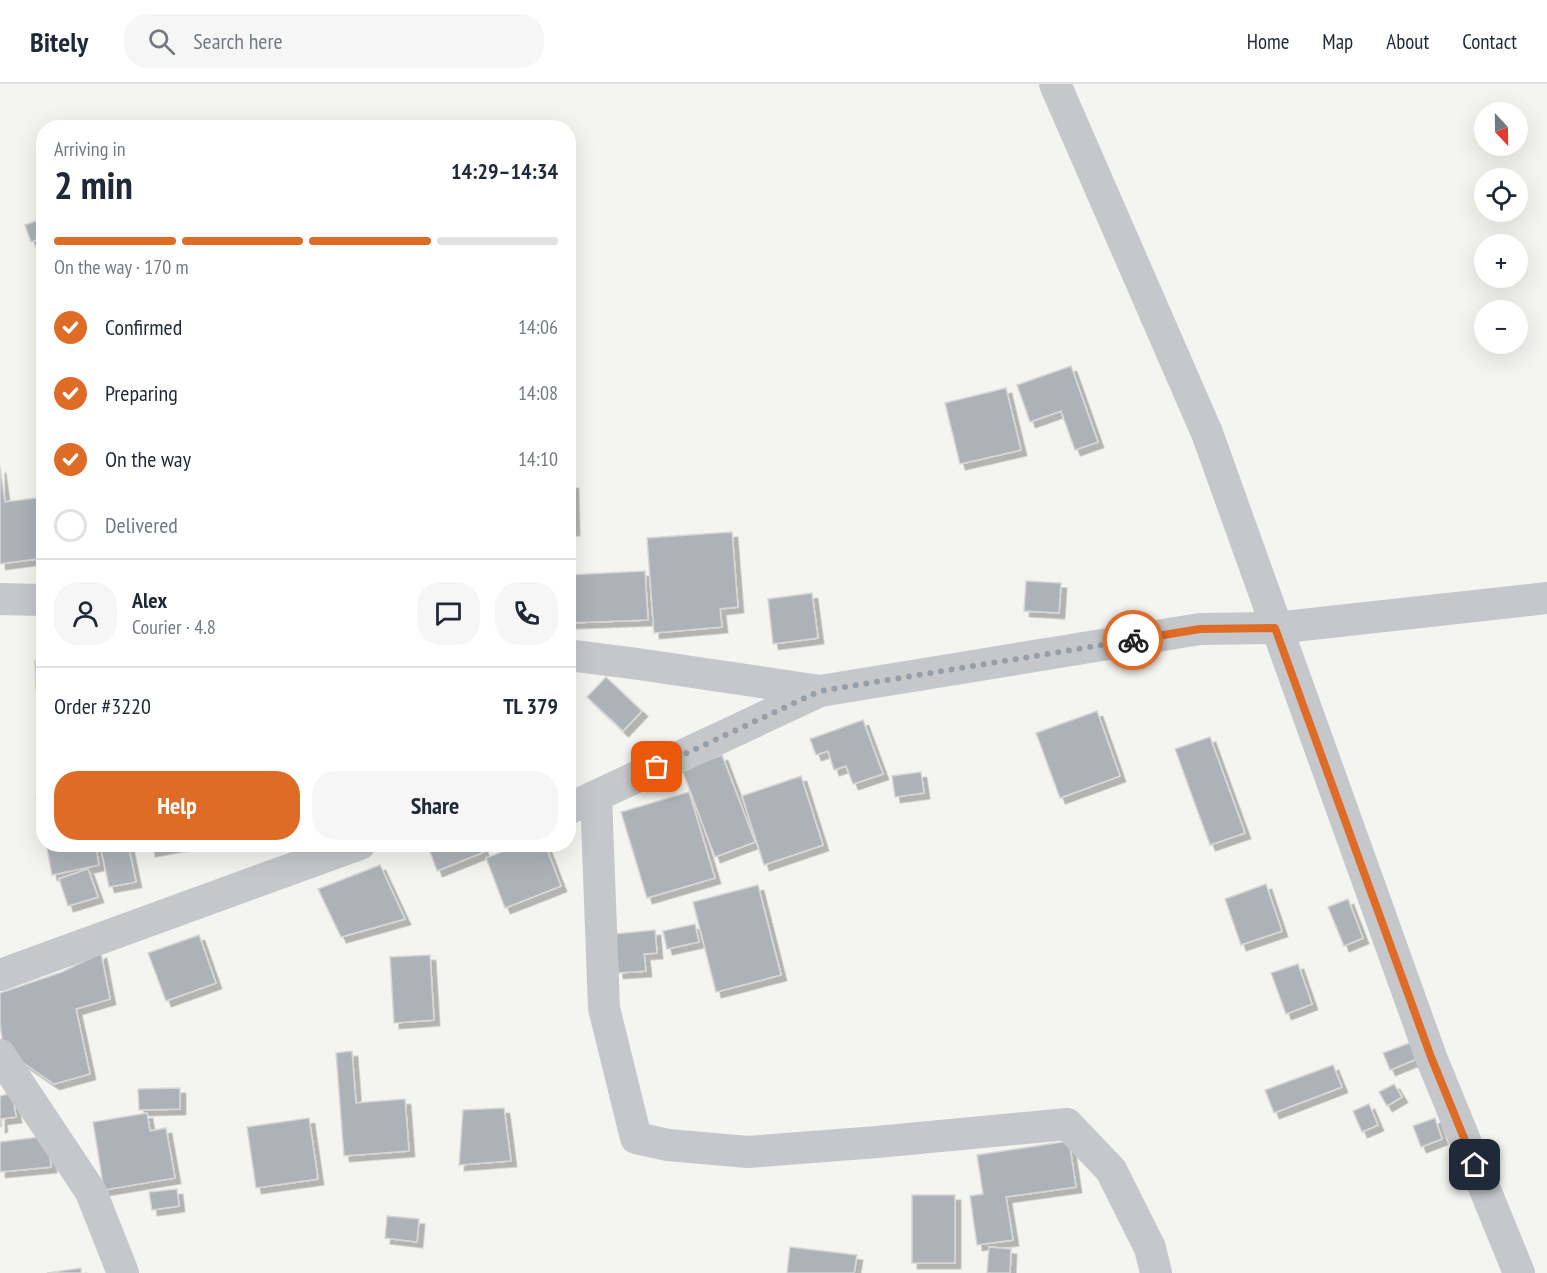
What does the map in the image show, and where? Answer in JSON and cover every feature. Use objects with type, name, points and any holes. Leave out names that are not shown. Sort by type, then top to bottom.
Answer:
[{"type":"street","points":[[1055,84],[1206,433],[1431,1057],[1519,1273]]},
{"type":"street","points":[[1156,1273],[1150,1248],[1111,1170],[1067,1124],[748,1152],[668,1145],[636,1137],[604,1008],[582,802],[820,691],[1200,629],[1275,628],[1547,598]]},
{"type":"street","points":[[0,599],[36,600]]},
{"type":"street","points":[[576,656],[820,691]]},
{"type":"street","points":[[0,975],[338,852]]},
{"type":"street","points":[[0,1054],[91,1192],[123,1273]]},
{"type":"building","points":[[36,221],[36,240],[31,242],[25,225]]},
{"type":"building","points":[[1071,366],[1098,442],[1075,450],[1061,411],[1030,422],[1017,385]]},
{"type":"building","points":[[1006,388],[1021,450],[960,464],[945,403]]},
{"type":"building","points":[[0,467],[5,502],[36,498],[36,559],[0,564]]},
{"type":"building","points":[[732,532],[738,607],[720,609],[722,627],[654,633],[647,538]]},
{"type":"building","points":[[645,571],[648,620],[576,623],[576,575]]},
{"type":"building","points":[[1026,581],[1061,583],[1059,613],[1024,611]]},
{"type":"building","points":[[812,593],[818,638],[773,644],[768,599]]},
{"type":"building","points":[[606,677],[642,711],[623,731],[587,697]]},
{"type":"building","points":[[1097,711],[1120,776],[1060,798],[1036,733]]},
{"type":"building","points":[[863,720],[883,774],[853,784],[846,766],[834,770],[828,751],[816,755],[810,739]]},
{"type":"building","points":[[1210,737],[1245,833],[1210,845],[1175,749]]},
{"type":"building","points":[[722,755],[755,842],[715,857],[682,770]]},
{"type":"building","points":[[921,772],[924,793],[895,797],[892,776]]},
{"type":"building","points":[[801,776],[823,845],[764,865],[742,796]]},
{"type":"building","points":[[689,792],[715,878],[647,898],[621,812]]},
{"type":"building","points":[[48,852],[97,852],[99,865],[52,875]]},
{"type":"building","points":[[102,852],[130,852],[136,882],[109,887]]},
{"type":"building","points":[[430,852],[484,852],[437,871]]},
{"type":"building","points":[[501,852],[548,852],[561,886],[505,908],[486,858]]},
{"type":"building","points":[[380,865],[405,919],[341,937],[318,889]]},
{"type":"building","points":[[88,869],[98,897],[68,906],[59,879]]},
{"type":"building","points":[[1266,884],[1282,931],[1241,945],[1225,899]]},
{"type":"building","points":[[758,885],[781,975],[716,992],[693,902]]},
{"type":"building","points":[[1348,899],[1363,938],[1344,946],[1328,907]]},
{"type":"building","points":[[695,924],[699,942],[667,949],[663,931]]},
{"type":"building","points":[[655,930],[657,953],[644,954],[646,971],[618,973],[615,934]]},
{"type":"building","points":[[199,935],[216,983],[166,1001],[148,953]]},
{"type":"building","points":[[101,953],[110,999],[76,1009],[90,1074],[54,1084],[3,1046],[0,993],[62,972]]},
{"type":"building","points":[[430,955],[434,1020],[394,1023],[390,957]]},
{"type":"building","points":[[1298,964],[1312,1004],[1286,1014],[1271,973]]},
{"type":"building","points":[[1412,1042],[1419,1058],[1390,1070],[1383,1053]]},
{"type":"building","points":[[352,1051],[356,1103],[405,1099],[409,1151],[344,1156],[336,1053]]},
{"type":"building","points":[[1333,1065],[1342,1087],[1274,1113],[1265,1090]]},
{"type":"building","points":[[1394,1084],[1402,1097],[1387,1106],[1379,1092]]},
{"type":"building","points":[[180,1088],[180,1109],[139,1110],[138,1089]]},
{"type":"building","points":[[12,1093],[16,1117],[1,1119],[2,1126],[0,1127],[0,1096]]},
{"type":"building","points":[[1369,1104],[1378,1125],[1362,1132],[1353,1111]]},
{"type":"building","points":[[504,1108],[511,1161],[459,1165],[463,1110]]},
{"type":"building","points":[[147,1113],[150,1131],[166,1128],[175,1178],[104,1190],[93,1122]]},
{"type":"building","points":[[309,1118],[318,1179],[256,1188],[247,1127]]},
{"type":"building","points":[[1435,1118],[1442,1139],[1421,1147],[1413,1126]]},
{"type":"building","points":[[47,1136],[51,1167],[0,1172],[0,1142]]},
{"type":"building","points":[[1069,1141],[1076,1187],[1006,1197],[1013,1240],[977,1245],[970,1196],[983,1194],[977,1155]]},
{"type":"building","points":[[177,1189],[179,1206],[152,1210],[149,1192]]},
{"type":"building","points":[[912,1195],[955,1195],[955,1263],[912,1263]]},
{"type":"building","points":[[387,1216],[419,1219],[417,1242],[385,1238]]},
{"type":"building","points":[[790,1247],[857,1255],[854,1273],[787,1273]]},
{"type":"building","points":[[989,1247],[1011,1249],[1010,1273],[987,1273]]},
{"type":"building","points":[[81,1268],[81,1273],[47,1273]]},
{"type":"way so far","points":[[657,767],[820,691],[1133,640]]},
{"type":"route","points":[[1133,640],[1200,629],[1275,628],[1431,1057],[1475,1165]]}]
